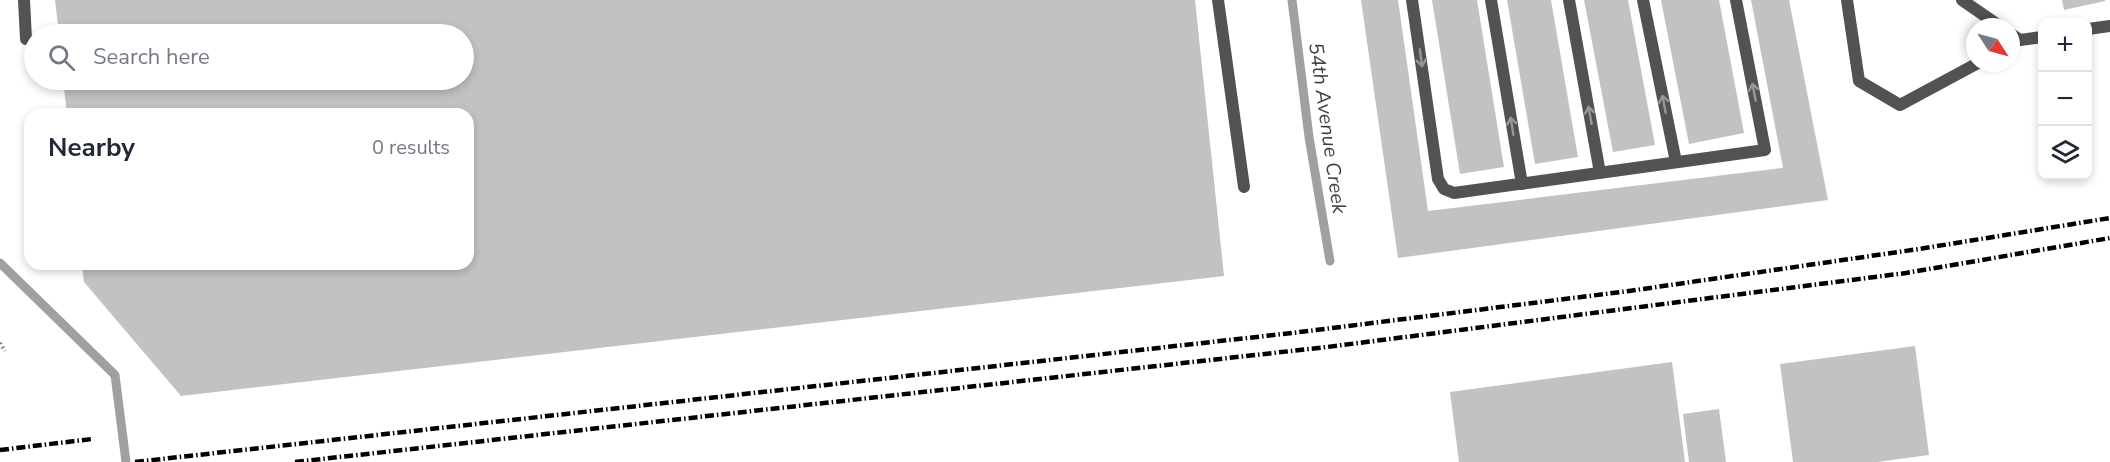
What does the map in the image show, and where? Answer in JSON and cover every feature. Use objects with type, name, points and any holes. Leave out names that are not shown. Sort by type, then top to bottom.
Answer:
[{"type":"lane","points":[[24,0],[26,24]]},
{"type":"lane","points":[[1218,0],[1244,187]]},
{"type":"lane","points":[[1412,0],[1438,179],[1444,189],[1454,193],[1765,150],[1736,0]]},
{"type":"lane","points":[[1491,0],[1522,184]]},
{"type":"lane","points":[[1569,0],[1600,173]]},
{"type":"lane","points":[[1643,0],[1676,162]]},
{"type":"lane","points":[[1847,0],[1859,81],[1900,105],[1966,69]]},
{"type":"lane","points":[[1962,0],[1988,18]]},
{"type":"lane","points":[[2092,28],[2110,26]]},
{"type":"lane","points":[[2020,39],[2038,38]]},
{"type":"path","points":[[0,343],[5,351]]},
{"type":"building","points":[[55,0],[1195,0],[1224,276],[181,396],[84,282],[83,270],[474,270],[474,108],[66,108],[64,90],[474,90],[474,24],[58,24]]},
{"type":"building","points":[[1361,0],[1398,0],[1428,211],[1783,168],[1751,0],[1789,0],[1828,200],[1398,258]]},
{"type":"building","points":[[1432,0],[1477,0],[1504,167],[1460,174]]},
{"type":"building","points":[[1507,0],[1551,0],[1578,157],[1535,164]]},
{"type":"building","points":[[1584,0],[1628,0],[1655,145],[1613,152]]},
{"type":"building","points":[[1661,0],[1719,0],[1744,133],[1689,144]]},
{"type":"building","points":[[2062,0],[2105,0],[2105,1],[2064,10]]},
{"type":"building","points":[[1915,346],[1929,455],[1877,462],[1793,462],[1780,364]]},
{"type":"building","points":[[1672,362],[1685,462],[1459,462],[1450,392]]},
{"type":"building","points":[[1719,409],[1726,462],[1689,462],[1683,414]]},
{"type":"waterway","name":"54th Avenue Creek","points":[[1292,0],[1309,137],[1330,261]]},
{"type":"waterway","points":[[0,263],[115,375],[126,462]]},
{"type":"railway","points":[[135,462],[1292,333],[1629,291],[1919,249],[2110,218]]},
{"type":"railway","points":[[295,462],[1327,347],[1906,273],[2110,238]]},
{"type":"railway","points":[[0,450],[92,439]]}]
